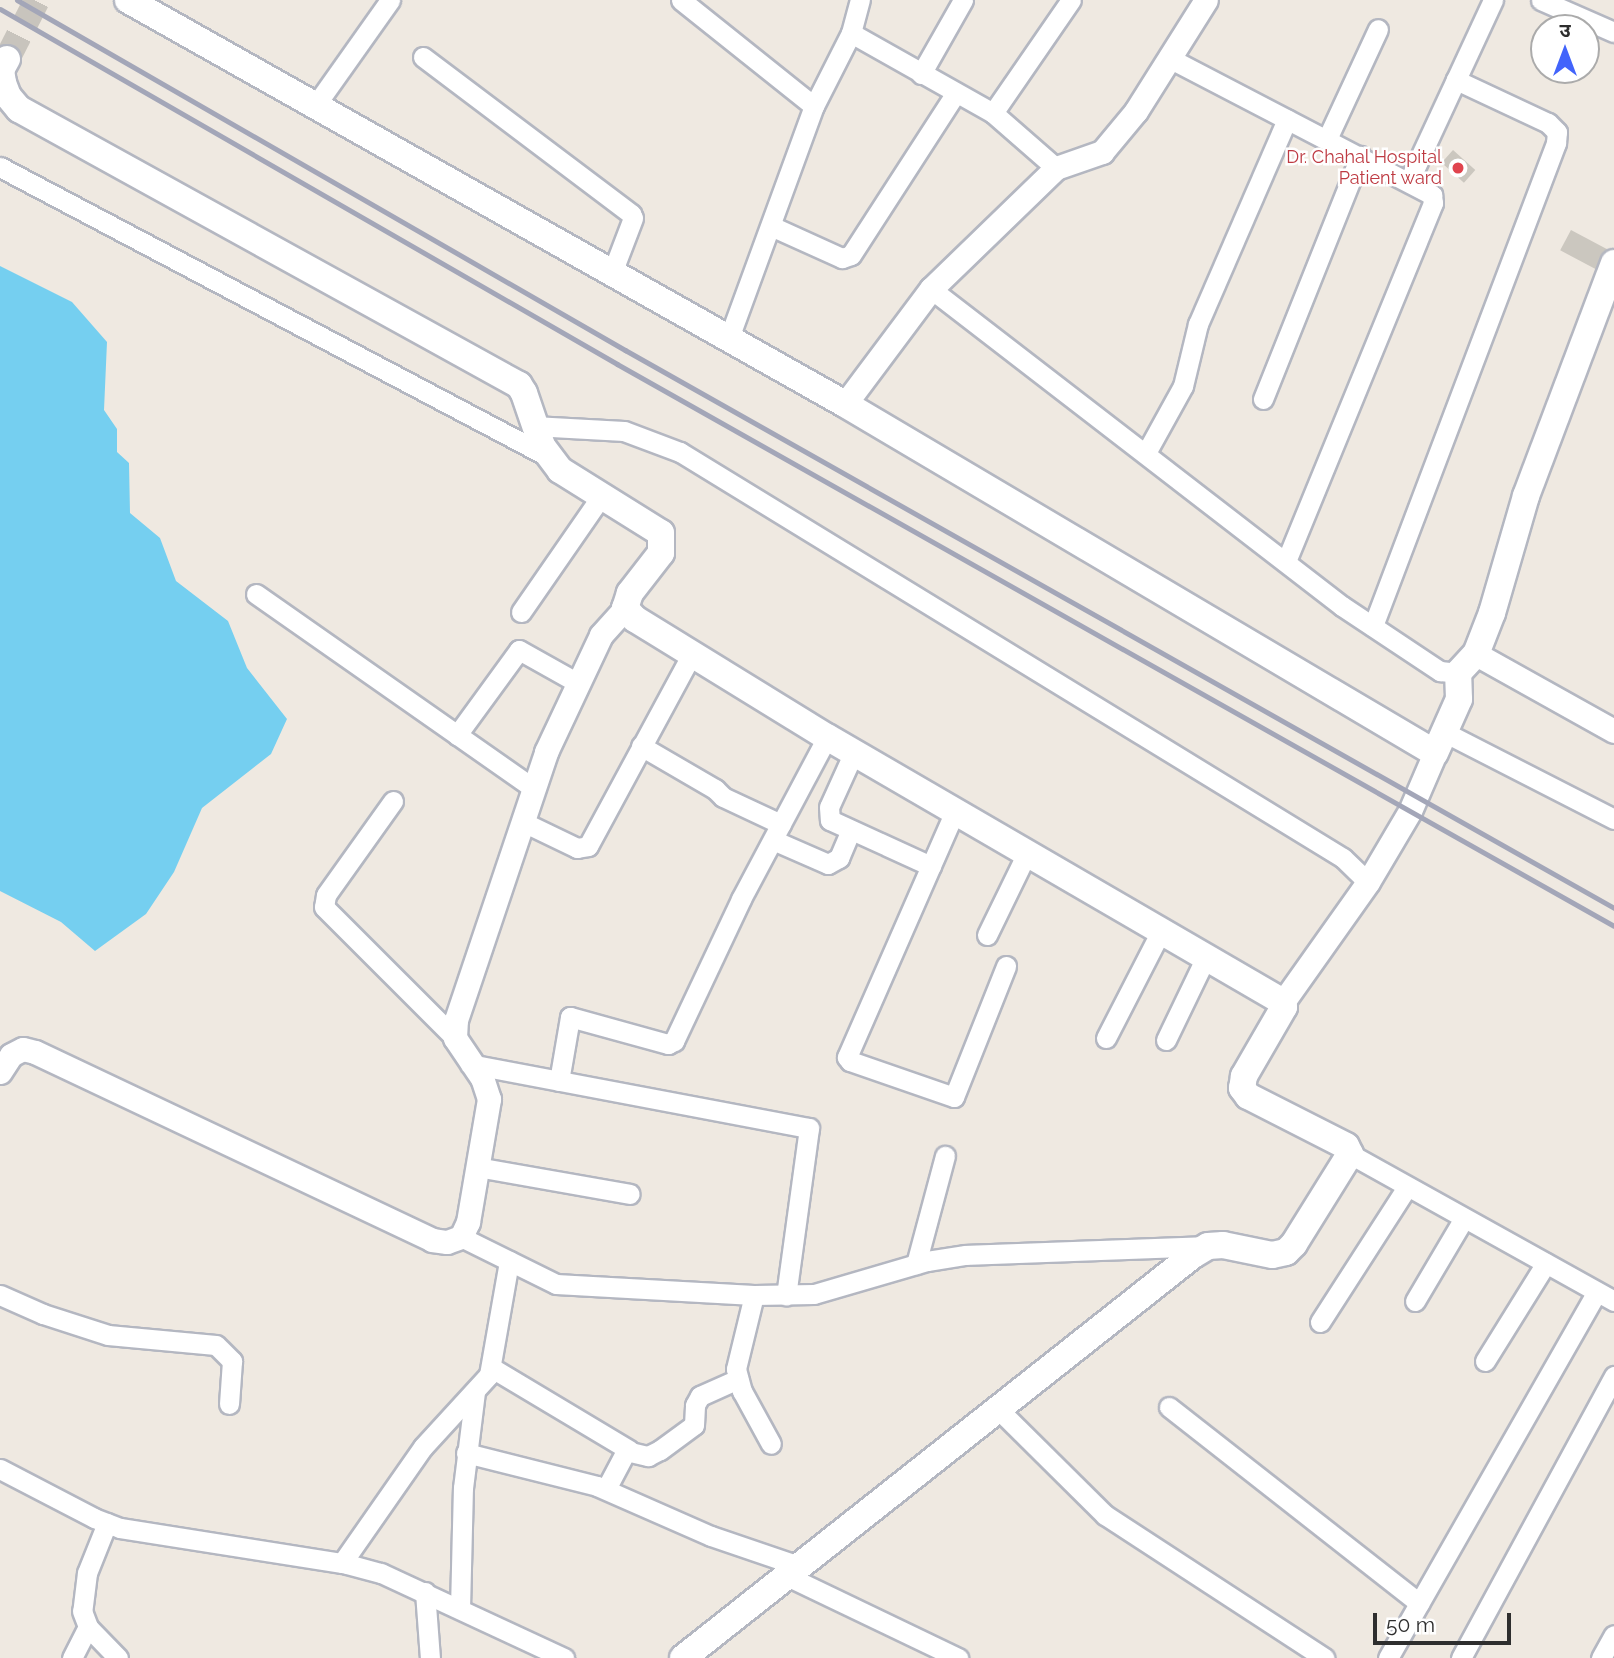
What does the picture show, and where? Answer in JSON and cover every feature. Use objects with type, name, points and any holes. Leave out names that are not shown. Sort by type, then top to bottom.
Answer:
[{"type":"main road","points":[[128,0],[1439,742],[1459,699],[1458,673],[1476,654],[1492,613],[1526,496],[1614,263]]},
{"type":"main road","points":[[7,59],[1,70],[3,83],[8,96],[19,108],[519,385],[524,393],[533,426],[549,457],[560,470],[661,533],[661,553],[629,593],[625,608],[635,620],[827,737],[1283,1002],[1284,1007],[1244,1076],[1242,1088],[1248,1096],[1346,1146],[1350,1154],[1294,1244],[1286,1252],[1272,1255],[1223,1245],[1208,1246],[1192,1255],[683,1658]]},
{"type":"street","points":[[315,106],[390,0]]},
{"type":"street","points":[[681,0],[814,106]]},
{"type":"street","points":[[729,338],[814,106],[852,33],[860,0]]},
{"type":"street","points":[[921,74],[963,0]]},
{"type":"street","points":[[993,113],[1071,0]]},
{"type":"street","points":[[845,404],[932,289],[1056,168],[1102,152],[1136,111],[1206,0]]},
{"type":"street","points":[[1409,181],[1493,0]]},
{"type":"street","points":[[1541,0],[1614,32]]},
{"type":"street","points":[[1327,139],[1378,29]]},
{"type":"street","points":[[852,33],[993,113],[1056,168]]},
{"type":"street","points":[[423,57],[631,214],[632,221],[612,274]]},
{"type":"street","points":[[1169,58],[1409,181],[1429,192],[1433,203],[1286,562]]},
{"type":"street","points":[[1373,626],[1556,143],[1557,132],[1549,123],[1456,79]]},
{"type":"street","points":[[771,226],[842,258],[851,256],[956,93]]},
{"type":"street","points":[[1146,453],[1183,386],[1198,324],[1287,119]]},
{"type":"street","points":[[1263,399],[1360,156]]},
{"type":"street","points":[[0,167],[549,457]]},
{"type":"street","points":[[932,289],[1373,626],[1440,671],[1458,673]]},
{"type":"street","points":[[533,426],[624,431],[680,452],[1331,850],[1368,882]]},
{"type":"street","points":[[521,612],[602,495]]},
{"type":"street","points":[[256,594],[534,789]]},
{"type":"street","points":[[455,1038],[456,1020],[546,752],[601,635],[625,608]]},
{"type":"street","points":[[457,735],[519,650],[578,683]]},
{"type":"street","points":[[523,822],[577,848],[586,848],[692,654]]},
{"type":"street","points":[[1476,654],[1614,731]]},
{"type":"street","points":[[559,1082],[570,1017],[672,1043],[827,737]]},
{"type":"street","points":[[1283,1002],[1368,882],[1410,811],[1439,742],[1614,819]]},
{"type":"street","points":[[642,746],[715,789],[723,797],[828,864],[839,858],[851,830]]},
{"type":"street","points":[[854,752],[829,811],[830,820],[931,866]]},
{"type":"street","points":[[393,801],[326,895],[324,907],[455,1038],[470,1064],[482,1077],[489,1099],[468,1222],[461,1237]]},
{"type":"street","points":[[955,811],[848,1051],[850,1061],[954,1097],[958,1094],[1006,966]]},
{"type":"street","points":[[987,935],[1027,853]]},
{"type":"street","points":[[1106,1038],[1161,931]]},
{"type":"street","points":[[1167,1040],[1206,957]]},
{"type":"street","points":[[0,1072],[11,1055],[23,1049],[35,1052],[432,1240],[447,1241],[461,1237],[544,1280],[568,1286],[786,1295],[841,1289],[916,1264],[985,1253],[1208,1246]]},
{"type":"street","points":[[470,1064],[809,1128],[786,1295]]},
{"type":"street","points":[[1350,1154],[1606,1296],[1388,1658]]},
{"type":"street","points":[[916,1264],[945,1156]]},
{"type":"street","points":[[477,1167],[629,1195]]},
{"type":"street","points":[[1320,1322],[1407,1186]]},
{"type":"street","points":[[1415,1301],[1464,1218]]},
{"type":"street","points":[[342,1563],[423,1447],[475,1391],[492,1368],[509,1261]]},
{"type":"street","points":[[1485,1361],[1546,1263]]},
{"type":"street","points":[[0,1295],[43,1314],[108,1335],[216,1345],[232,1361],[229,1404]]},
{"type":"street","points":[[754,1295],[738,1358],[738,1379],[771,1444]]},
{"type":"street","points":[[492,1368],[629,1450],[648,1456],[696,1423],[695,1405],[701,1396],[738,1379]]},
{"type":"street","points":[[1461,1658],[1614,1376]]},
{"type":"street","points":[[460,1609],[466,1453],[475,1391]]},
{"type":"street","points":[[1169,1407],[1419,1603]]},
{"type":"street","points":[[998,1409],[1105,1515],[1324,1658]]},
{"type":"street","points":[[606,1489],[624,1454],[629,1450]]},
{"type":"street","points":[[466,1453],[606,1489],[793,1571],[922,1651],[958,1658]]},
{"type":"street","points":[[0,1469],[107,1523],[132,1530],[342,1563],[381,1573],[564,1658]]},
{"type":"street","points":[[107,1523],[87,1573],[82,1611],[88,1627],[118,1658]]},
{"type":"street","points":[[425,1592],[430,1658]]},
{"type":"street","points":[[72,1658],[88,1627]]},
{"type":"street","points":[[1601,1658],[1614,1635]]},
{"type":"water","points":[[0,266],[72,302],[107,342],[104,410],[117,429],[117,452],[129,463],[130,513],[160,538],[176,581],[228,621],[247,668],[287,719],[271,754],[202,808],[174,872],[146,914],[95,951],[61,922],[0,891]]},
{"type":"building","points":[[1453,150],[1475,170],[1464,183],[1442,163]]},
{"type":"building","points":[[1571,230],[1607,249],[1596,270],[1560,250]]},
{"type":"tunnel","points":[[7,59],[37,0]]},
{"type":"railway","points":[[17,0],[625,350],[1614,908]]},
{"type":"railway","points":[[0,9],[617,364],[1614,926]]},
{"type":"place","name":"Dr. Chahal Hospital Patient ward","points":[[1458,168]]}]
